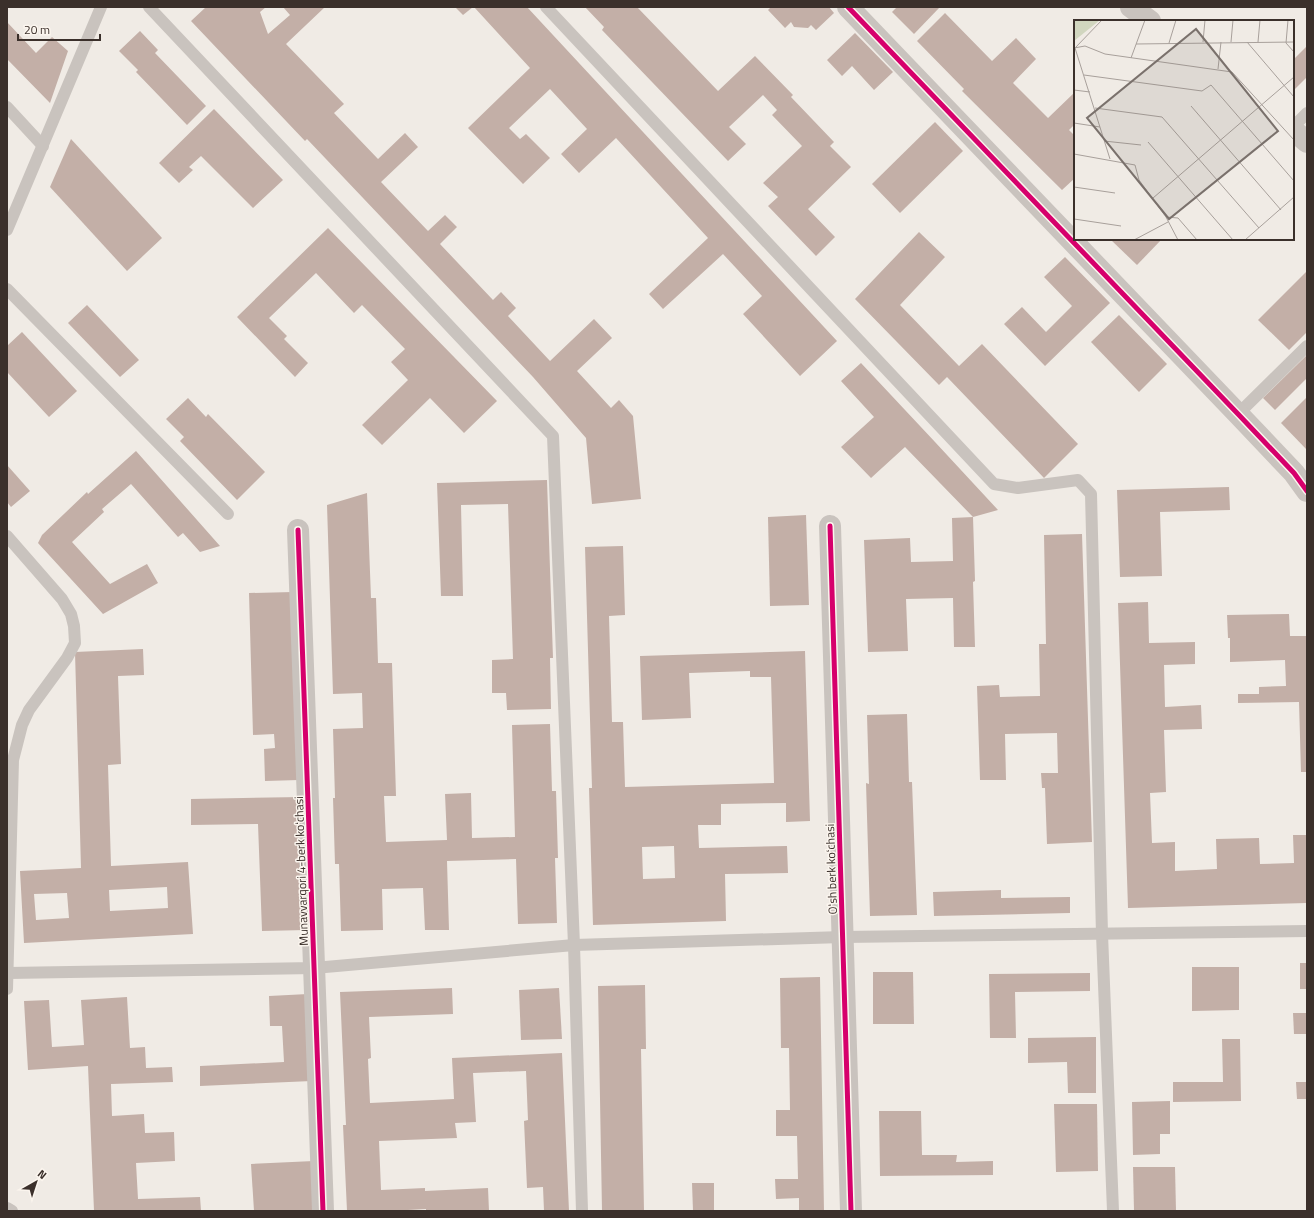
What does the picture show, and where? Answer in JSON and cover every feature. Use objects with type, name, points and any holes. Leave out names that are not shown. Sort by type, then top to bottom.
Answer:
[{"type":"street","points":[[848,7],[1238,414],[1300,472],[1307,491]]},
{"type":"street","points":[[1131,7],[1149,20]]},
{"type":"street","points":[[1294,131],[1307,142]]},
{"type":"street","name":"Oʻsh berk koʻchasi","points":[[830,526],[851,1211]]},
{"type":"street","name":"Munavvarqori 4-berk koʻchasi","points":[[298,530],[323,1211]]},
{"type":"lane","points":[[7,230],[101,7]]},
{"type":"lane","points":[[149,7],[553,436],[574,945],[582,1211]]},
{"type":"lane","points":[[546,7],[994,484],[1018,488],[1078,480],[1091,494],[1102,934],[1112,1211]]},
{"type":"lane","points":[[7,108],[42,146]]},
{"type":"lane","points":[[1294,126],[1307,113]]},
{"type":"lane","points":[[7,289],[228,514]]},
{"type":"lane","points":[[1238,414],[1307,346]]},
{"type":"lane","points":[[7,536],[62,599],[71,614],[74,626],[75,643],[67,658],[30,710],[22,725],[13,760],[7,989]]},
{"type":"lane","points":[[8,973],[314,968],[574,945],[843,937],[1307,930]]},
{"type":"lane","points":[[7,1208],[12,1211]]},
{"type":"building","points":[[206,7],[266,7],[260,12],[268,34],[290,15],[283,7],[325,7],[286,44],[344,104],[334,113],[378,159],[405,133],[418,147],[381,182],[428,231],[445,215],[457,227],[440,244],[493,300],[501,292],[516,308],[508,316],[550,361],[594,319],[612,338],[577,371],[611,408],[619,400],[633,416],[641,499],[592,504],[586,438],[533,377],[307,139],[305,141],[191,21]]},
{"type":"building","points":[[455,7],[473,7],[463,15]]},
{"type":"building","points":[[474,7],[527,7],[837,341],[800,376],[743,314],[762,296],[723,254],[663,309],[649,294],[708,238],[616,138],[579,173],[561,154],[587,129],[550,89],[509,128],[520,139],[526,134],[550,158],[523,184],[468,128],[530,68]]},
{"type":"building","points":[[585,7],[637,7],[718,91],[755,56],[793,95],[791,97],[834,142],[830,146],[851,167],[808,209],[835,237],[816,256],[768,206],[778,197],[763,183],[802,146],[772,115],[777,110],[763,95],[729,127],[746,144],[728,161],[602,30],[604,27]]},
{"type":"building","points":[[771,7],[829,7],[834,13],[816,30],[811,25],[808,28],[794,27],[791,22],[785,28],[768,10]]},
{"type":"building","points":[[897,7],[940,7],[914,34],[892,12]]},
{"type":"building","points":[[945,13],[992,61],[1016,38],[1036,59],[1013,83],[1048,118],[1074,93],[1074,125],[1069,130],[1074,135],[1074,179],[1062,190],[962,91],[964,89],[917,41]]},
{"type":"building","points":[[7,22],[36,53],[52,37],[68,51],[50,103],[7,59]]},
{"type":"building","points":[[140,31],[158,50],[155,53],[206,106],[187,125],[136,72],[138,70],[119,51]]},
{"type":"building","points":[[855,33],[893,72],[874,90],[852,66],[842,76],[827,60]]},
{"type":"building","points":[[1307,46],[1307,77],[1294,90],[1294,59]]},
{"type":"building","points":[[214,109],[283,180],[253,208],[201,156],[189,167],[193,170],[179,183],[159,163]]},
{"type":"building","points":[[935,122],[963,151],[900,213],[872,184]]},
{"type":"building","points":[[71,139],[162,238],[127,271],[50,187]]},
{"type":"building","points":[[328,228],[497,401],[464,433],[430,398],[382,445],[362,425],[408,380],[391,362],[405,349],[362,305],[354,313],[316,273],[269,318],[287,336],[284,339],[308,363],[295,377],[237,317]]},
{"type":"building","points":[[919,232],[945,257],[900,305],[959,366],[982,344],[1078,444],[1044,478],[947,377],[939,385],[855,299]]},
{"type":"building","points":[[1111,240],[1161,240],[1137,265]]},
{"type":"building","points":[[1065,257],[1110,303],[1045,366],[1004,324],[1022,307],[1046,332],[1072,306],[1044,277]]},
{"type":"building","points":[[1307,271],[1307,332],[1289,350],[1258,320]]},
{"type":"building","points":[[87,305],[139,360],[120,377],[68,323]]},
{"type":"building","points":[[1119,315],[1167,364],[1139,392],[1091,342]]},
{"type":"building","points":[[22,332],[77,391],[49,417],[7,372],[7,346]]},
{"type":"building","points":[[1307,355],[1307,378],[1275,410],[1263,398]]},
{"type":"building","points":[[861,363],[998,510],[973,517],[905,447],[871,478],[841,447],[874,417],[841,381]]},
{"type":"building","points":[[1307,397],[1307,450],[1281,423]]},
{"type":"building","points":[[188,398],[206,417],[208,414],[265,472],[237,500],[180,441],[184,437],[166,419]]},
{"type":"building","points":[[136,451],[220,546],[200,552],[183,533],[178,537],[131,484],[102,509],[104,512],[72,542],[110,584],[147,564],[158,583],[103,614],[38,543],[42,535],[87,492],[88,494]]},
{"type":"building","points":[[7,465],[30,491],[11,507],[7,502]]},
{"type":"building","points":[[547,480],[553,658],[550,658],[551,709],[507,710],[506,693],[492,693],[492,660],[513,659],[508,504],[461,505],[463,596],[441,596],[437,483]]},
{"type":"building","points":[[1229,487],[1230,510],[1160,512],[1162,576],[1120,577],[1117,490]]},
{"type":"building","points":[[367,493],[371,598],[376,598],[378,663],[392,663],[396,796],[384,796],[386,842],[447,840],[445,794],[471,793],[472,838],[515,837],[512,725],[550,724],[552,791],[556,791],[558,858],[555,858],[557,923],[518,924],[516,859],[447,861],[449,930],[425,930],[423,888],[382,889],[383,930],[341,931],[339,864],[335,864],[333,729],[363,728],[362,693],[333,694],[327,505]]},
{"type":"building","points":[[806,515],[809,605],[770,606],[768,517]]},
{"type":"building","points":[[973,517],[975,647],[954,647],[953,598],[906,599],[908,651],[868,652],[864,540],[910,538],[911,562],[953,561],[952,518]]},
{"type":"building","points":[[1082,534],[1092,842],[1047,844],[1045,788],[1042,788],[1041,773],[1058,773],[1057,733],[1005,734],[1006,780],[980,780],[977,686],[999,685],[1000,697],[1040,696],[1039,644],[1046,644],[1044,535]]},
{"type":"building","points":[[623,546],[625,615],[609,616],[612,722],[623,722],[625,787],[774,783],[771,677],[750,677],[750,671],[689,673],[691,718],[642,720],[640,656],[805,651],[810,821],[786,822],[786,803],[721,804],[721,825],[698,825],[699,848],[787,846],[788,873],[725,874],[726,921],[593,925],[589,788],[592,788],[585,547]],"holes":[[[674,846],[675,878],[643,879],[642,847]]]},
{"type":"building","points":[[293,592],[299,780],[265,781],[264,749],[275,748],[274,734],[253,735],[249,593]]},
{"type":"building","points":[[1148,602],[1149,643],[1195,642],[1195,664],[1164,665],[1165,707],[1201,705],[1202,729],[1164,730],[1166,792],[1150,793],[1152,843],[1175,842],[1175,871],[1217,869],[1216,839],[1259,838],[1260,864],[1294,863],[1293,835],[1307,835],[1307,903],[1128,908],[1118,603]]},
{"type":"building","points":[[1289,614],[1290,636],[1307,636],[1307,772],[1301,772],[1299,702],[1238,703],[1238,694],[1259,694],[1259,687],[1286,686],[1285,660],[1230,662],[1230,638],[1228,638],[1227,615]]},
{"type":"building","points":[[143,649],[144,675],[118,676],[121,764],[108,765],[111,866],[188,862],[193,934],[24,943],[20,871],[81,868],[75,652]],"holes":[[[167,887],[168,908],[110,911],[109,890]],[[67,893],[69,918],[36,920],[34,894]]]},
{"type":"building","points":[[907,714],[909,782],[912,782],[917,915],[870,916],[866,783],[869,784],[867,715]]},
{"type":"building","points":[[302,797],[306,930],[262,931],[258,824],[191,825],[191,799]]},
{"type":"building","points":[[1001,890],[1001,898],[1070,897],[1070,913],[934,916],[933,892]]},
{"type":"building","points":[[1300,963],[1307,963],[1307,989],[1300,989]]},
{"type":"building","points":[[1192,967],[1239,967],[1239,1010],[1192,1011]]},
{"type":"building","points":[[873,972],[913,972],[914,1024],[873,1024]]},
{"type":"building","points":[[1090,973],[1090,991],[1015,992],[1016,1038],[990,1038],[989,974]]},
{"type":"building","points":[[820,977],[824,1211],[799,1211],[799,1198],[776,1199],[775,1179],[798,1179],[797,1136],[776,1136],[776,1110],[790,1110],[789,1048],[781,1048],[780,978]]},
{"type":"building","points":[[645,985],[646,1049],[641,1049],[644,1211],[602,1211],[598,986]]},
{"type":"building","points":[[452,988],[453,1014],[369,1017],[371,1058],[368,1059],[370,1103],[454,1099],[452,1058],[562,1053],[569,1211],[544,1211],[543,1187],[527,1188],[524,1121],[528,1120],[526,1071],[473,1073],[476,1122],[455,1123],[457,1138],[379,1141],[381,1190],[425,1188],[425,1191],[488,1188],[489,1211],[426,1211],[426,1209],[347,1211],[343,1125],[346,1125],[340,992]]},
{"type":"building","points":[[559,988],[562,1039],[521,1040],[519,990]]},
{"type":"building","points":[[308,994],[312,1081],[200,1086],[200,1066],[284,1062],[282,1026],[270,1026],[269,996]]},
{"type":"building","points":[[127,997],[130,1048],[145,1047],[146,1068],[172,1067],[173,1082],[111,1084],[112,1116],[144,1114],[145,1133],[174,1132],[175,1161],[136,1163],[138,1199],[200,1197],[201,1211],[94,1211],[88,1066],[28,1070],[24,1001],[49,1000],[52,1047],[84,1045],[81,1000]]},
{"type":"building","points":[[1293,1013],[1307,1013],[1307,1034],[1294,1034]]},
{"type":"building","points":[[1096,1037],[1096,1093],[1068,1093],[1067,1062],[1028,1063],[1028,1038]]},
{"type":"building","points":[[1222,1039],[1240,1039],[1241,1101],[1173,1102],[1173,1082],[1223,1082]]},
{"type":"building","points":[[1296,1082],[1307,1082],[1307,1099],[1297,1099]]},
{"type":"building","points":[[1170,1101],[1170,1134],[1160,1134],[1160,1154],[1133,1155],[1132,1102]]},
{"type":"building","points":[[1054,1104],[1097,1104],[1098,1171],[1056,1172]]},
{"type":"building","points":[[879,1111],[921,1111],[922,1155],[957,1155],[956,1162],[993,1161],[993,1175],[880,1176]]},
{"type":"building","points":[[314,1161],[316,1211],[254,1211],[251,1164]]},
{"type":"building","points":[[1133,1167],[1175,1167],[1176,1211],[1134,1211]]},
{"type":"building","points":[[692,1183],[714,1183],[714,1211],[693,1211]]},
{"type":"cycle path","points":[[848,7],[1294,473],[1307,491]]},
{"type":"cycle path","points":[[830,526],[851,1211]]},
{"type":"cycle path","points":[[298,530],[323,1211]]}]
